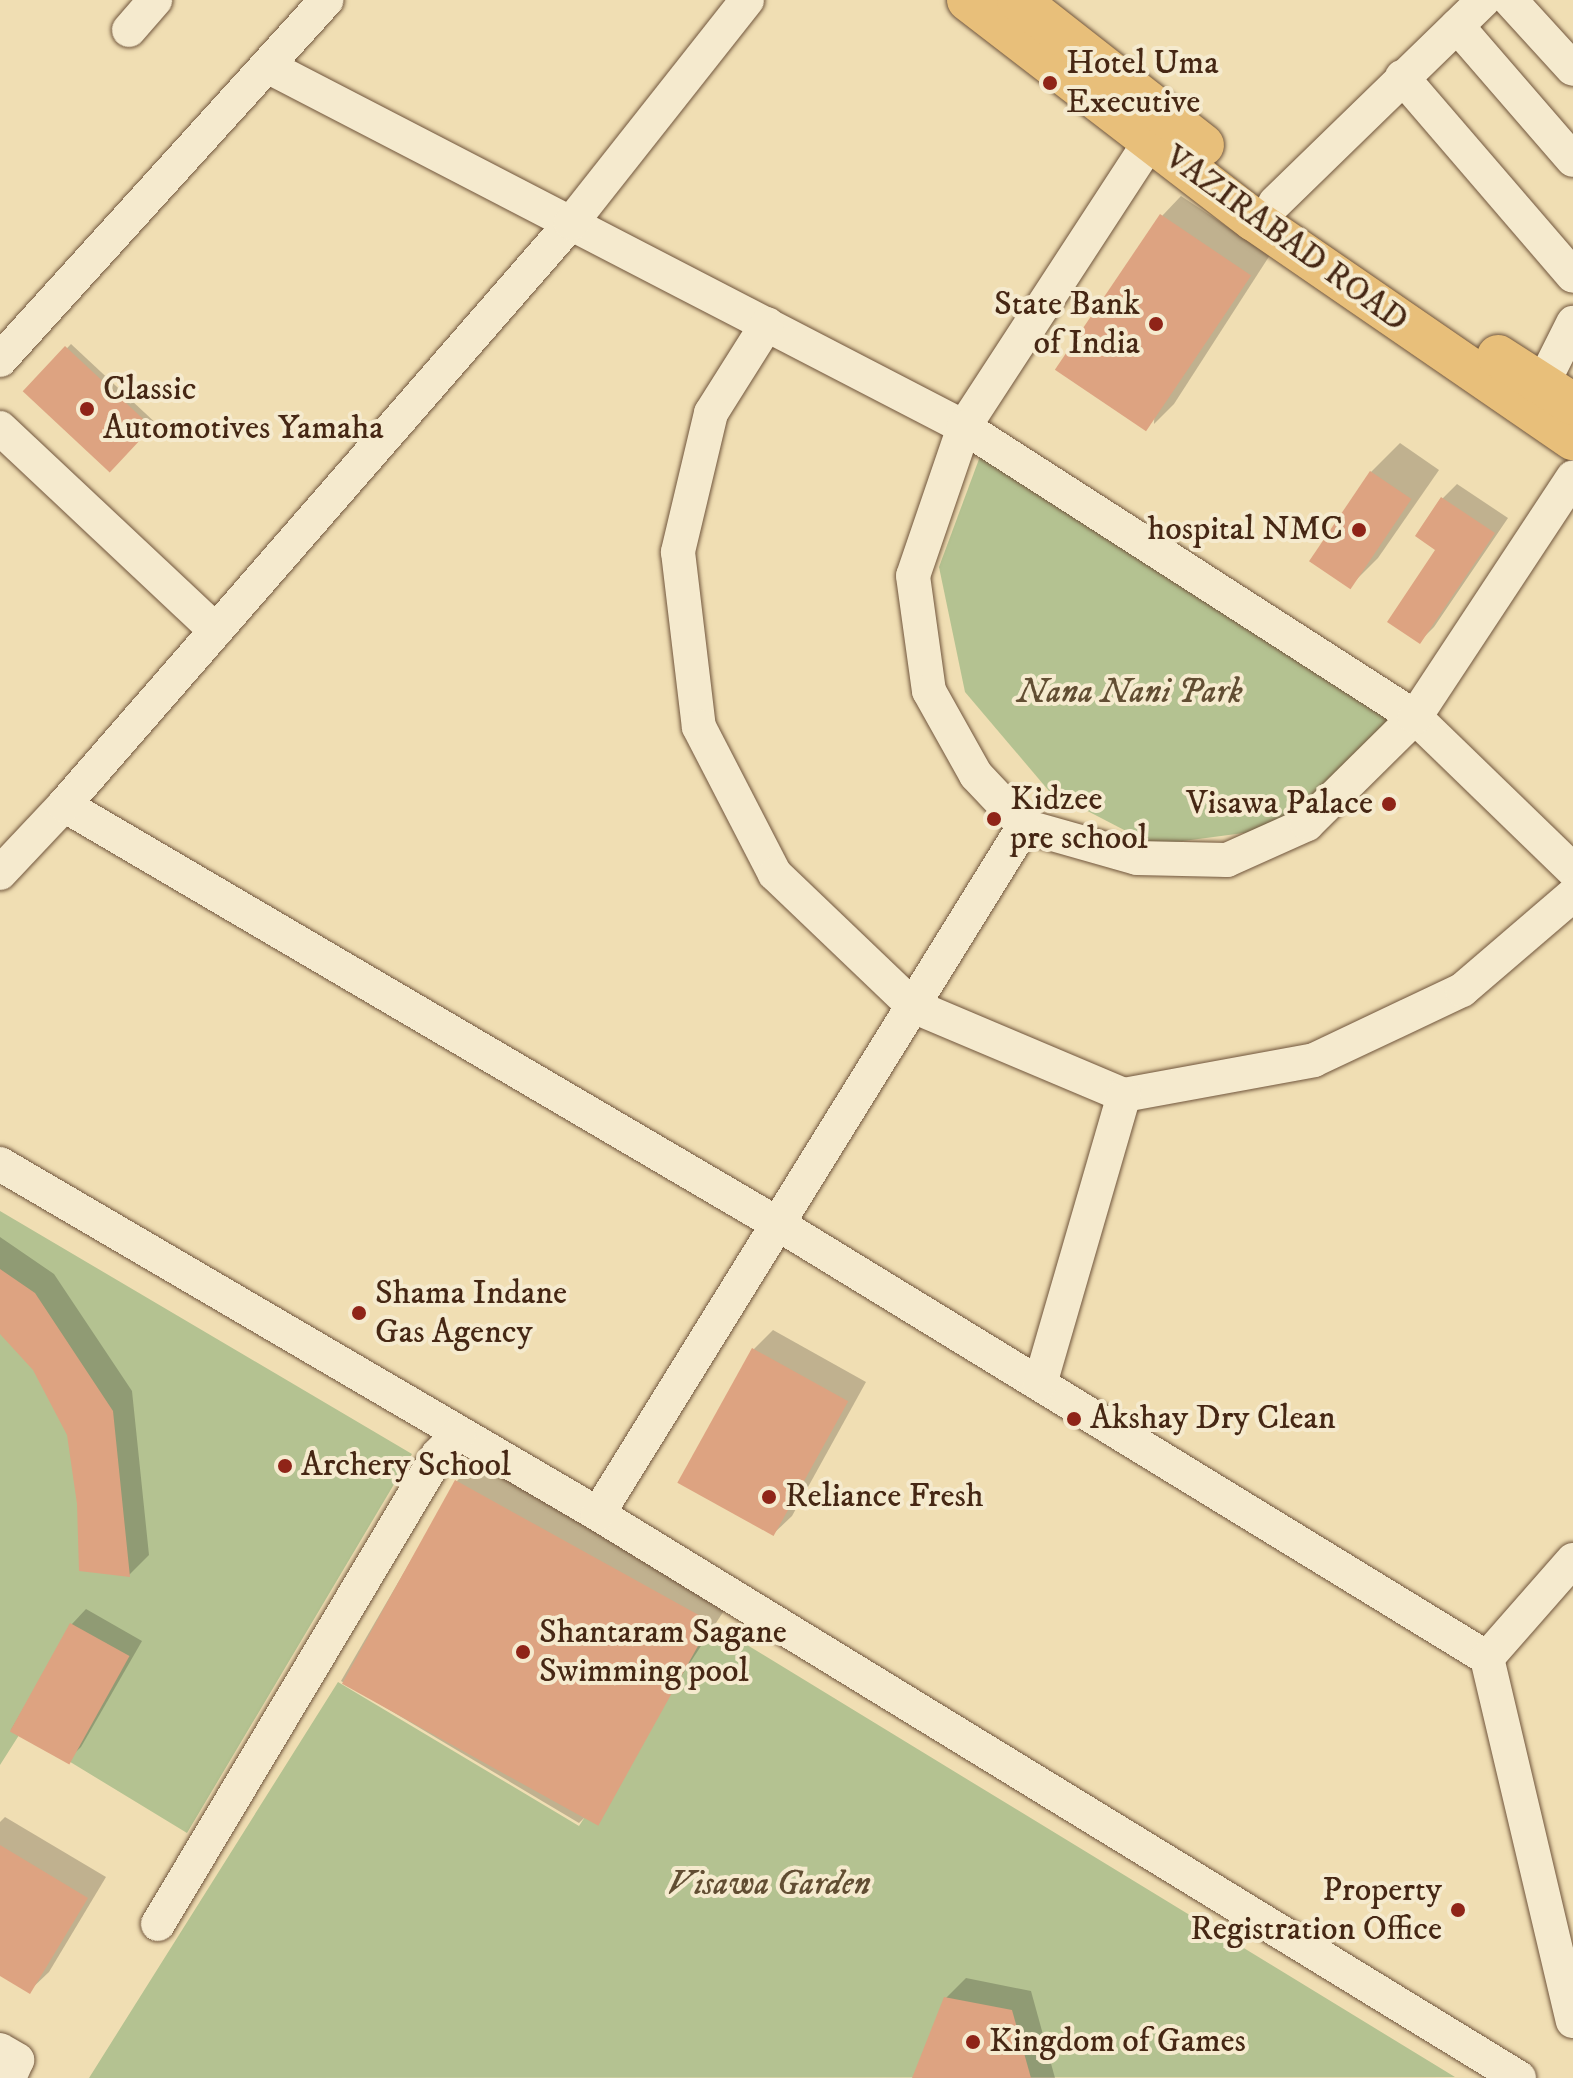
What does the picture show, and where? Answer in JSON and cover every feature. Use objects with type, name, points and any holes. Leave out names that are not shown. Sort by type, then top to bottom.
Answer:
[{"type":"main road","name":"VAZIRABAD ROAD","points":[[968,0],[1275,203],[1548,400],[1573,439]]},
{"type":"main road","name":"VAZIRABAD ROAD","points":[[1018,0],[1254,220],[1548,400]]},
{"type":"street","points":[[129,30],[155,0]]},
{"type":"street","points":[[0,360],[326,0]]},
{"type":"street","points":[[0,873],[64,805],[571,223],[747,0]]},
{"type":"street","points":[[1275,203],[1484,0]]},
{"type":"street","points":[[1510,0],[1573,69]]},
{"type":"street","points":[[1457,26],[1573,160]]},
{"type":"street","points":[[267,66],[964,427],[1415,717],[1573,870]]},
{"type":"street","points":[[1402,77],[1573,276]]},
{"type":"street","points":[[1159,129],[964,427],[913,576],[929,691],[976,775],[1024,826],[1137,858],[1227,860],[1307,824],[1415,717],[1573,477]]},
{"type":"street","points":[[1548,400],[1573,323]]},
{"type":"street","points":[[767,324],[711,413],[678,552],[699,727],[775,874],[913,1006],[1124,1095],[1314,1060],[1462,990],[1573,895]]},
{"type":"street","points":[[0,428],[216,631]]},
{"type":"street","points":[[64,805],[778,1224],[1487,1658],[1573,2021]]},
{"type":"street","points":[[598,1514],[1024,826]]},
{"type":"street","points":[[1040,1384],[1124,1095]]},
{"type":"street","points":[[0,1164],[598,1514],[1519,2078]]},
{"type":"street","points":[[158,1924],[438,1455],[459,1433]]},
{"type":"street","points":[[1487,1658],[1573,1560]]},
{"type":"street","points":[[0,2050],[17,2060],[9,2078]]},
{"type":"green space","name":"Nana Nani Park","points":[[982,451],[1395,714],[1344,772],[1274,829],[1153,845],[1049,791],[965,692],[939,567]]},
{"type":"green space","points":[[0,1211],[412,1454],[187,1833],[21,1732],[0,1765]]},
{"type":"green space","name":"Visawa Garden","points":[[711,1623],[1455,2077],[89,2078],[338,1682],[579,1826]]},
{"type":"building","name":"State Bank of India","points":[[1160,214],[1251,276],[1146,431],[1055,370]]},
{"type":"building","name":"Classic Automotives Yamaha","points":[[65,346],[152,427],[110,473],[23,391]]},
{"type":"building","name":"hospital NMC","points":[[1370,471],[1411,499],[1350,589],[1309,561]]},
{"type":"building","points":[[1441,497],[1495,533],[1420,644],[1387,622],[1435,550],[1415,536]]},
{"type":"building","points":[[0,1269],[35,1293],[113,1411],[130,1577],[79,1571],[77,1504],[67,1435],[33,1370],[0,1334]]},
{"type":"building","points":[[752,1348],[848,1401],[774,1536],[677,1483]]},
{"type":"building","name":"Shantaram Sagane Swimming pool","points":[[455,1480],[711,1622],[598,1826],[342,1684]]},
{"type":"building","points":[[70,1623],[129,1656],[69,1764],[10,1731]]},
{"type":"building","points":[[0,1845],[88,1898],[30,1994],[0,1976]]},
{"type":"building","name":"Kingdom of Games","points":[[944,1997],[1012,2010],[1031,2078],[912,2078]]},
{"type":"place","name":"Hotel Uma Executive","points":[[1050,83]]},
{"type":"place","name":"State Bank of India","points":[[1156,324]]},
{"type":"place","name":"Classic Automotives Yamaha","points":[[87,409]]},
{"type":"place","name":"hospital NMC","points":[[1359,530]]},
{"type":"place","name":"Visawa Palace","points":[[1389,804]]},
{"type":"place","name":"Kidzee pre school","points":[[994,819]]},
{"type":"place","name":"Shama Indane Gas Agency","points":[[359,1313]]},
{"type":"place","name":"Akshay Dry Clean","points":[[1074,1419]]},
{"type":"place","name":"Archery School","points":[[285,1466]]},
{"type":"place","name":"Reliance Fresh","points":[[769,1497]]},
{"type":"place","name":"Shantaram Sagane Swimming pool","points":[[523,1652]]},
{"type":"place","name":"Property Registration Office","points":[[1458,1910]]},
{"type":"place","name":"Kingdom of Games","points":[[973,2042]]}]
